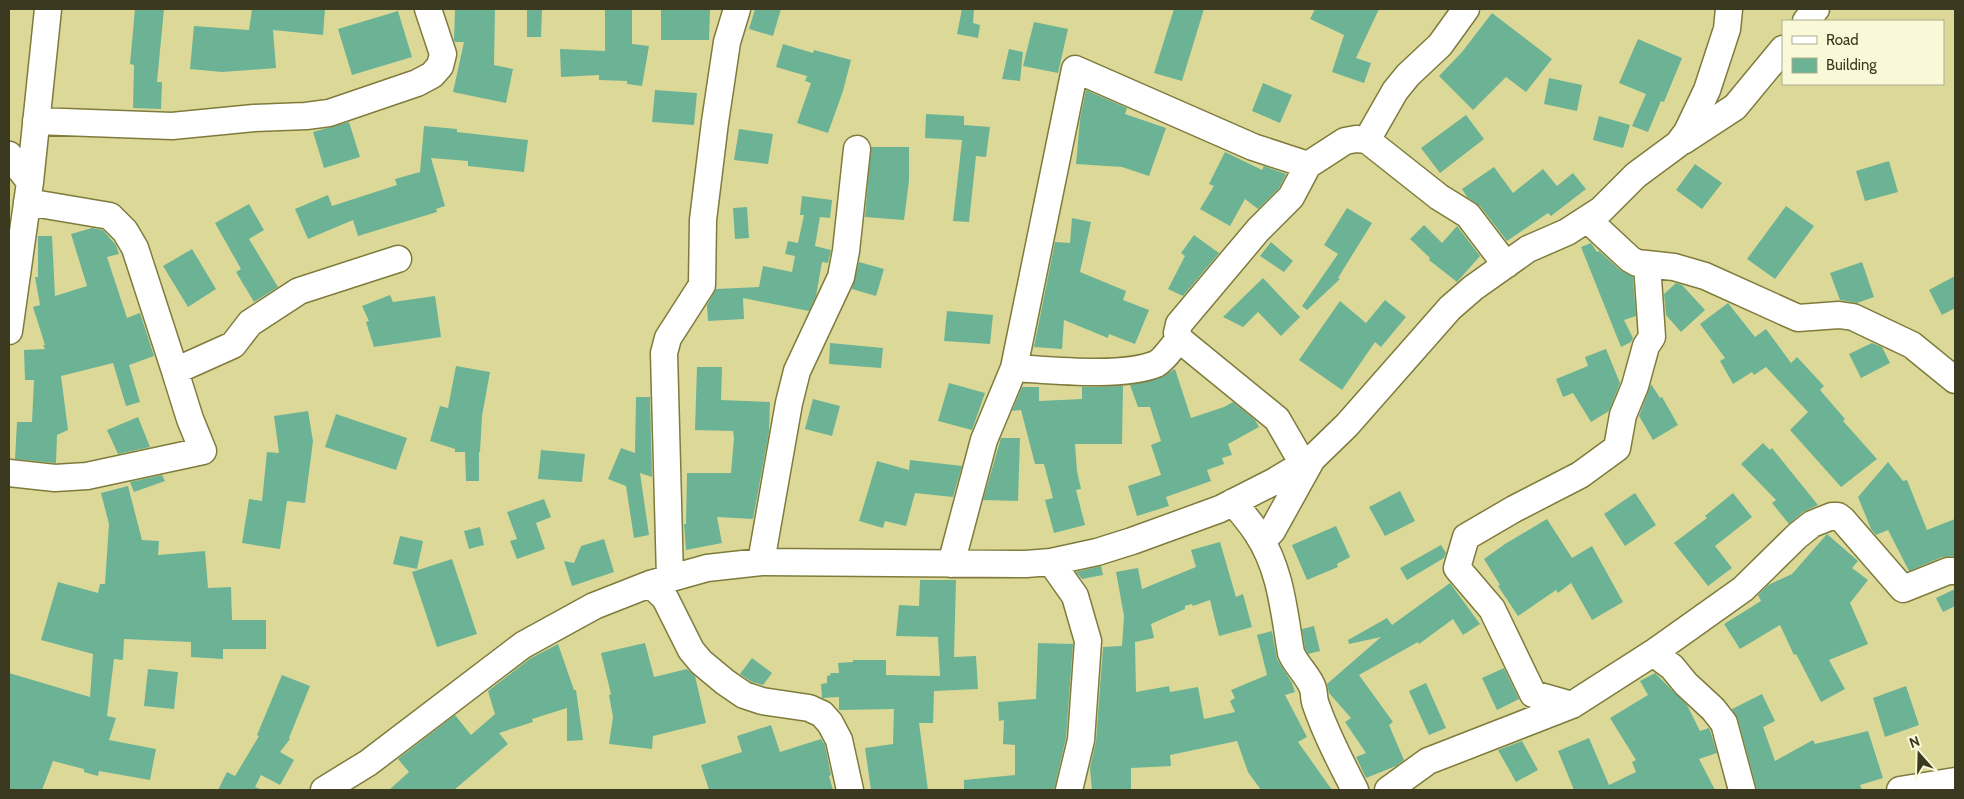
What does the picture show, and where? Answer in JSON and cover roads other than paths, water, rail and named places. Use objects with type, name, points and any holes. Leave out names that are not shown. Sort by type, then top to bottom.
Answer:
[{"type":"street","points":[[9,331],[28,192],[48,9]]},
{"type":"street","points":[[36,121],[172,126],[254,118],[306,116],[329,112],[417,84],[440,66],[443,54],[428,9]]},
{"type":"street","points":[[738,9],[727,42],[715,122],[703,220],[702,285],[668,338],[664,353],[660,581],[665,598],[691,650],[725,682],[744,695],[762,701],[809,708],[822,714],[840,740],[850,790]]},
{"type":"street","points":[[1367,140],[1395,91],[1408,75],[1440,45],[1466,9]]},
{"type":"street","points":[[1678,144],[1687,132],[1707,90],[1727,29],[1729,9]]},
{"type":"street","points":[[1807,20],[1816,9]]},
{"type":"street","points":[[324,790],[375,758],[523,645],[594,606],[660,581],[708,568],[761,562],[951,564],[1051,562],[1097,552],[1132,541],[1220,509],[1274,482],[1308,461],[1347,424],[1450,308],[1528,249],[1567,232],[1601,210],[1636,175],[1678,144],[1734,108],[1782,50]]},
{"type":"street","points":[[951,564],[984,440],[1014,368],[1074,69],[1253,147],[1308,165]]},
{"type":"street","points":[[1308,461],[1278,419],[1179,339],[1177,333],[1178,324],[1258,230],[1291,196],[1308,165],[1345,141],[1367,140],[1439,197],[1468,215],[1506,265]]},
{"type":"street","points":[[761,562],[789,403],[797,371],[841,277],[846,251],[857,150]]},
{"type":"street","points":[[9,155],[28,192],[110,216],[126,231],[135,248],[190,419],[203,451],[86,476],[55,478],[9,473]]},
{"type":"street","points":[[1587,219],[1630,259],[1637,263],[1674,267],[1705,276],[1798,318],[1839,315],[1853,317],[1912,345],[1955,380]]},
{"type":"street","points":[[175,371],[233,345],[250,322],[299,291],[398,259]]},
{"type":"street","points":[[1572,705],[1533,694],[1492,609],[1457,568],[1466,537],[1514,509],[1580,475],[1617,448],[1623,415],[1635,386],[1646,346],[1652,337],[1647,264]]},
{"type":"street","points":[[1014,368],[1087,371],[1134,370],[1158,363],[1179,339]]},
{"type":"street","points":[[1262,541],[1272,531],[1308,461]]},
{"type":"street","points":[[1233,502],[1257,532],[1271,559],[1280,588],[1290,653],[1293,660],[1308,677],[1318,710],[1337,755],[1355,790]]},
{"type":"street","points":[[1388,790],[1428,761],[1572,705],[1653,653],[1743,589],[1797,536],[1812,524],[1832,516],[1838,516],[1843,520],[1903,588],[1948,571],[1955,571]]},
{"type":"street","points":[[1051,562],[1075,596],[1088,641],[1081,740],[1069,790]]},
{"type":"street","points":[[1653,653],[1672,667],[1724,723],[1742,790]]},
{"type":"street","points":[[1900,790],[1955,781]]}]
